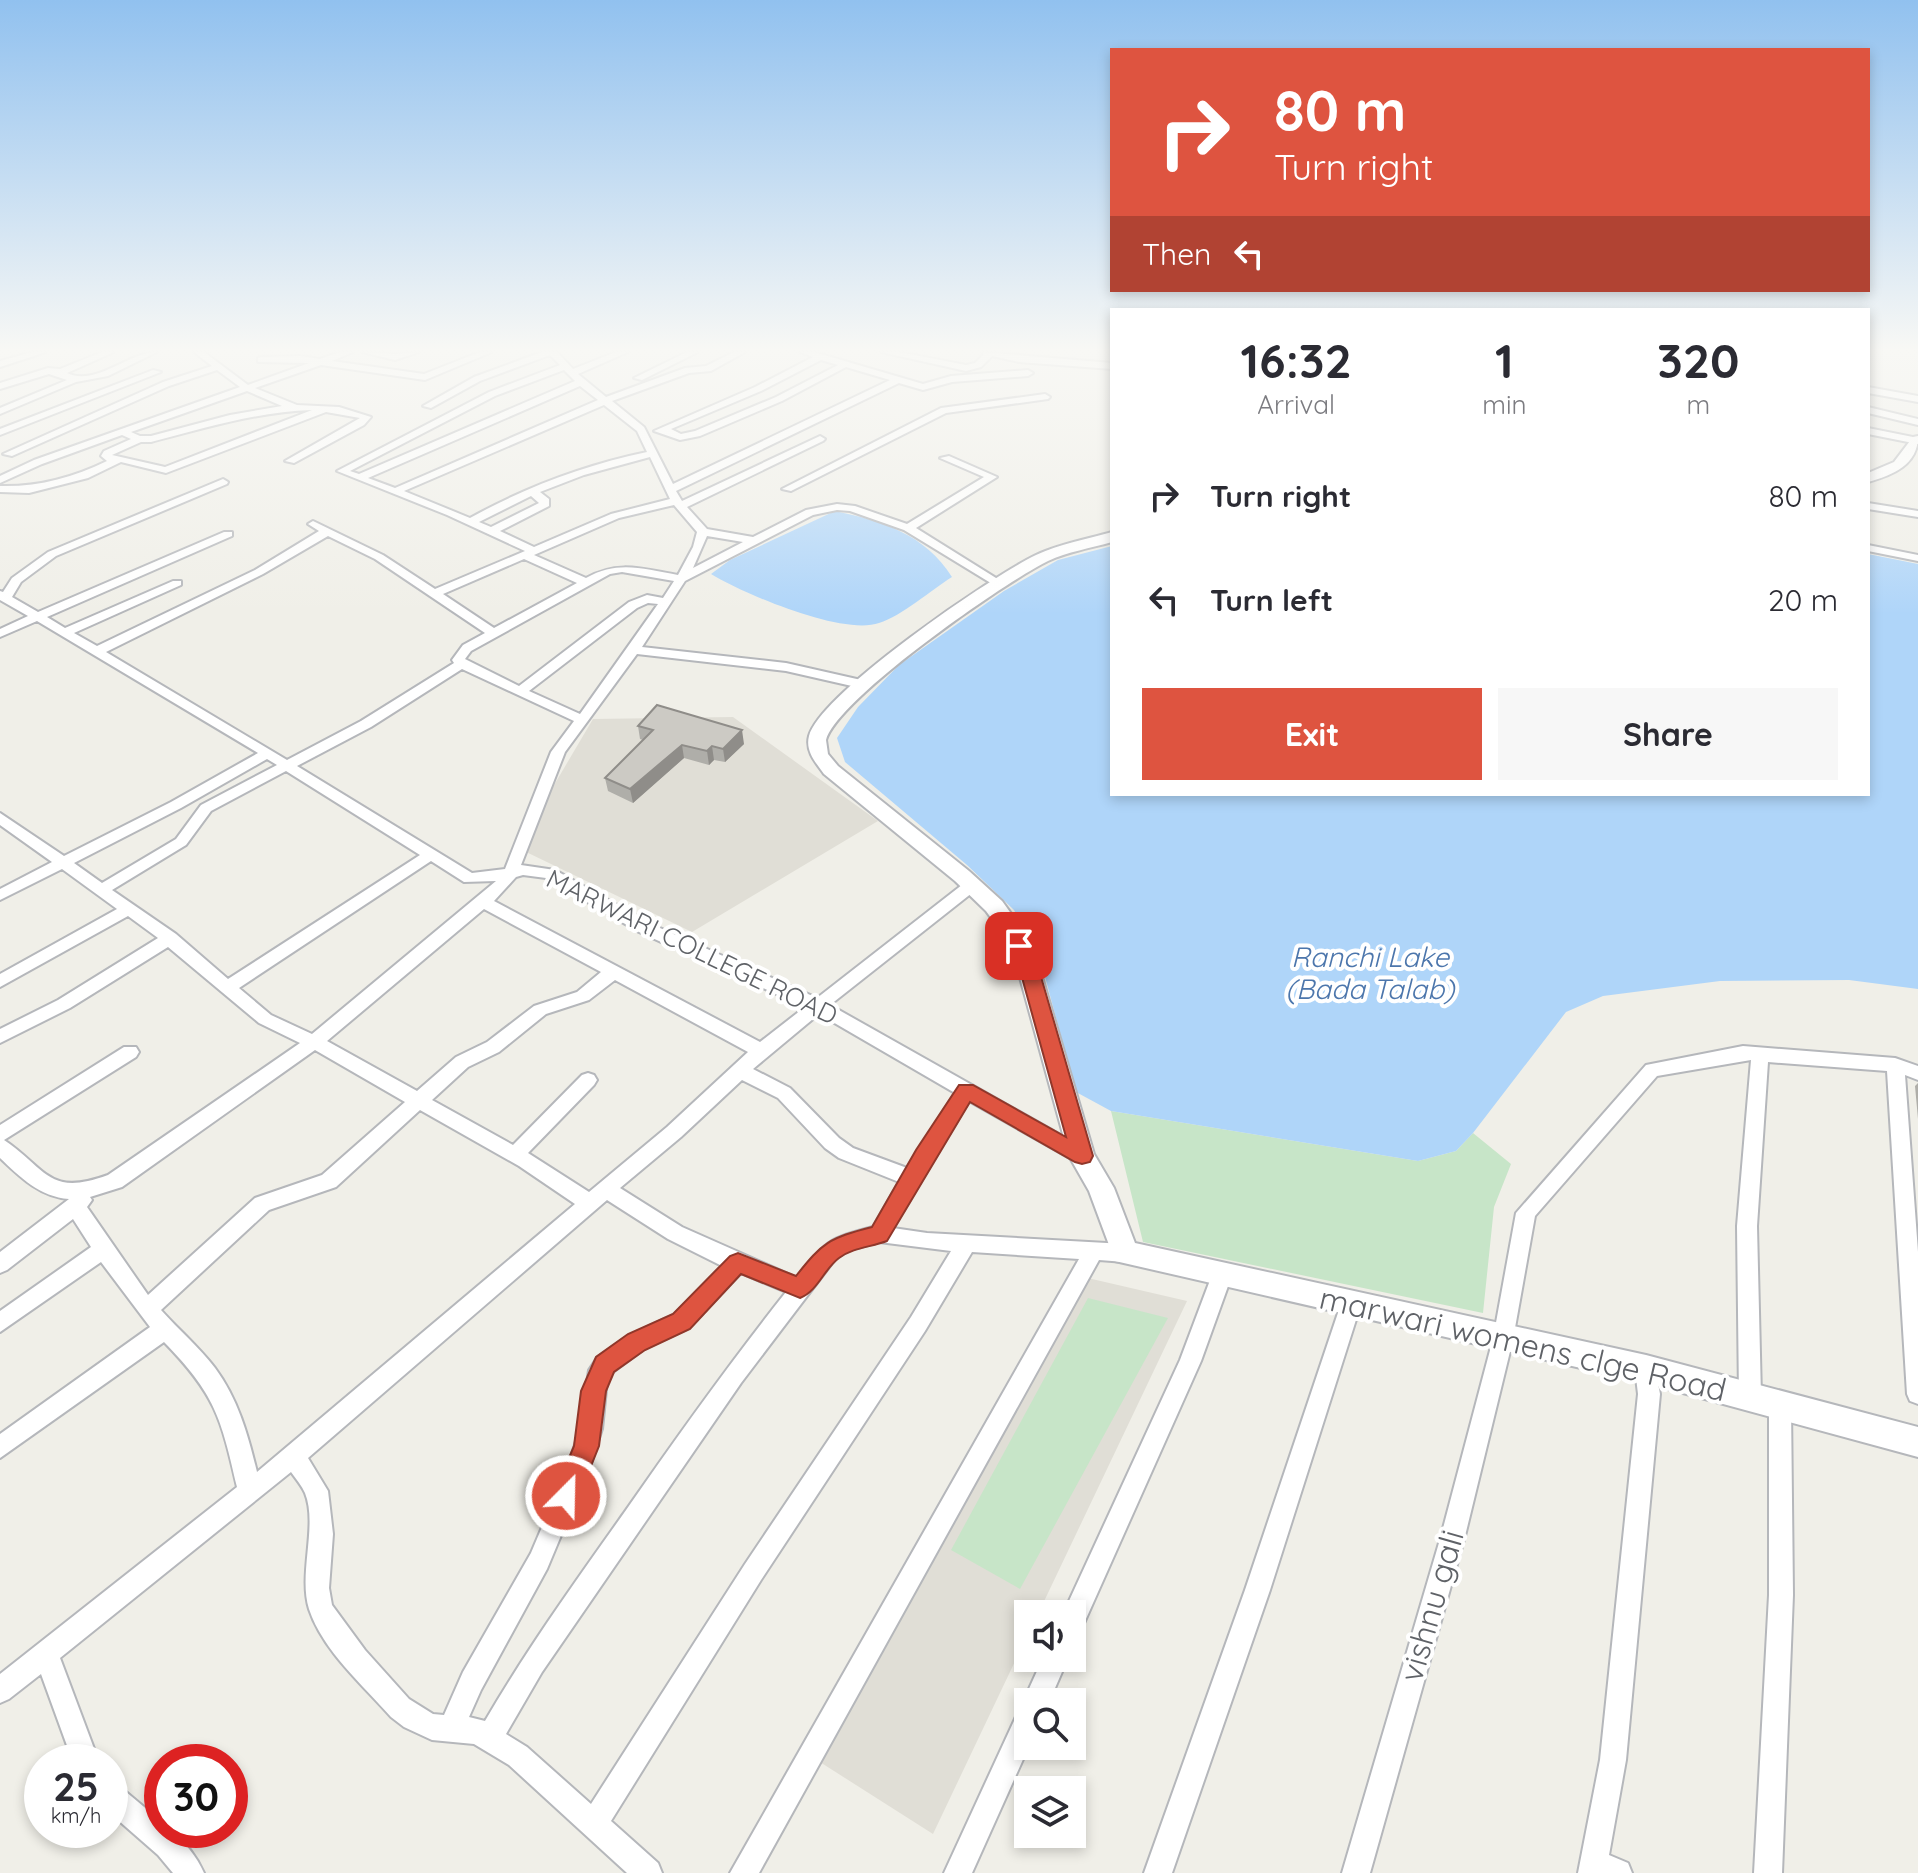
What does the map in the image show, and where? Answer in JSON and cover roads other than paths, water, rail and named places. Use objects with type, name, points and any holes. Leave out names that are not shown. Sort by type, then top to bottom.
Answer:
[{"type":"street","points":[[4,453],[36,439]]},
{"type":"street","points":[[0,480],[38,462],[106,439]]},
{"type":"street","points":[[113,461],[106,456],[108,453],[138,439]]},
{"type":"street","points":[[0,489],[29,490],[84,476],[113,461],[126,459],[166,470],[244,439]]},
{"type":"street","points":[[290,461],[330,439]]},
{"type":"street","points":[[404,439],[342,471],[489,532],[588,583]]},
{"type":"street","points":[[361,477],[448,439]]},
{"type":"street","points":[[396,491],[516,439]]},
{"type":"street","points":[[648,439],[676,499],[703,532],[756,541]]},
{"type":"street","points":[[676,499],[787,439]]},
{"type":"street","points":[[433,594],[615,516],[676,499],[819,439]]},
{"type":"street","points":[[787,489],[886,439]]},
{"type":"street","points":[[1870,477],[1899,465],[1916,446],[1895,439]]},
{"type":"street","points":[[4,453],[38,462]]},
{"type":"street","points":[[469,523],[531,491],[621,460],[652,454]]},
{"type":"street","points":[[908,528],[992,477],[945,458]]},
{"type":"street","points":[[3,596],[16,580],[52,554],[223,482]]},
{"type":"street","points":[[489,532],[545,504],[544,499],[531,491]]},
{"type":"street","points":[[1870,506],[1918,514]]},
{"type":"street","points":[[580,719],[458,660],[462,653],[614,569],[681,579],[824,507],[851,508],[908,528],[998,583]]},
{"type":"street","points":[[313,524],[379,557],[495,634]]},
{"type":"street","points":[[98,651],[259,572],[328,531]]},
{"type":"street","points":[[0,1146],[35,1181],[52,1191],[74,1193],[115,1181],[314,1042],[484,902],[511,872],[551,767],[580,719],[634,650],[681,579],[699,547],[703,532]]},
{"type":"street","points":[[0,633],[228,534]]},
{"type":"street","points":[[490,1737],[533,1663],[733,1376],[829,1252],[844,1243],[879,1234],[1125,1253],[1101,1188],[1082,1156],[1027,963],[1002,917],[972,885],[842,780],[819,754],[819,733],[865,685],[909,646],[998,583],[1044,557],[1110,538]]},
{"type":"street","points":[[1870,548],[1918,558]]},
{"type":"street","points":[[66,632],[177,583]]},
{"type":"street","name":"MARWARI COLLEGE ROAD","points":[[3,596],[469,878],[523,870],[550,874],[645,928],[816,1005],[1082,1156]]},
{"type":"street","points":[[519,692],[633,605],[647,599],[666,602]]},
{"type":"street","points":[[634,650],[786,667],[865,685]]},
{"type":"street","points":[[101,890],[181,842],[206,808],[284,764],[366,724],[461,664]]},
{"type":"street","points":[[0,895],[176,805],[267,754]]},
{"type":"street","points":[[0,818],[170,938],[265,1019],[314,1042],[515,1155],[738,1263],[800,1288]]},
{"type":"street","points":[[227,987],[430,855]]},
{"type":"street","points":[[0,1690],[294,1456],[599,1196],[761,1051],[972,885]]},
{"type":"street","points":[[484,902],[761,1051]]},
{"type":"street","points":[[0,981],[129,909]]},
{"type":"street","points":[[0,1037],[64,1004],[170,938]]},
{"type":"street","points":[[147,1309],[262,1204],[275,1196],[313,1190],[329,1181],[472,1055],[493,1047],[540,1010],[583,996],[613,972]]},
{"type":"street","points":[[0,1134],[130,1052]]},
{"type":"street","name":"vishnu gali","points":[[1356,1873],[1453,1536],[1503,1339],[1526,1213],[1652,1070],[1743,1053],[1895,1065],[1918,1073]]},
{"type":"street","points":[[1750,1397],[1747,1226],[1760,1055]]},
{"type":"street","points":[[1895,1065],[1918,1394]]},
{"type":"street","points":[[740,1071],[784,1093],[832,1143],[846,1153],[911,1178]]},
{"type":"street","points":[[515,1155],[588,1080]]},
{"type":"street","points":[[879,1234],[966,1091]]},
{"type":"street","points":[[0,1264],[96,1189]]},
{"type":"street","points":[[75,1206],[102,1250],[147,1309],[221,1394],[239,1438],[250,1492]]},
{"type":"street","points":[[593,1825],[761,1559],[936,1296],[967,1243]]},
{"type":"street","points":[[0,1323],[102,1250]]},
{"type":"street","points":[[744,1873],[1094,1250]]},
{"type":"street","name":"marwari womens clge Road","points":[[1125,1253],[1646,1369],[1918,1442]]},
{"type":"street","points":[[451,1730],[478,1669],[533,1573],[579,1466],[591,1429],[594,1391],[605,1365],[637,1342],[682,1321],[738,1263]]},
{"type":"street","points":[[1082,1600],[1190,1361],[1222,1275]]},
{"type":"street","points":[[1158,1873],[1312,1432],[1351,1304]]},
{"type":"street","points":[[0,1447],[166,1328]]},
{"type":"street","points":[[1601,1869],[1624,1668],[1649,1394],[1646,1369]]},
{"type":"street","points":[[1768,1873],[1781,1595],[1780,1405]]},
{"type":"street","points":[[294,1456],[317,1491],[321,1534],[317,1588],[321,1608],[332,1628],[400,1708],[432,1727],[477,1731],[490,1737],[535,1770],[648,1873]]},
{"type":"street","points":[[46,1654],[79,1744]]},
{"type":"street","points":[[958,1873],[1014,1750]]},
{"type":"street","points":[[128,1811],[168,1845],[190,1873]]},
{"type":"water","points":[[835,511],[886,525],[916,540],[941,562],[952,577],[897,615],[879,623],[863,625],[842,624],[794,611],[711,574],[730,560]]},
{"type":"water","name":"Ranchi Lake (Bada Talab)","points":[[1110,547],[1110,796],[1870,796],[1870,554],[1918,564],[1918,989],[1849,980],[1720,981],[1603,996],[1566,1012],[1456,1151],[1418,1161],[1111,1111],[1076,1092],[1041,962],[1014,910],[967,865],[845,762],[837,738],[858,707],[899,665],[1004,591],[1058,560]]}]
